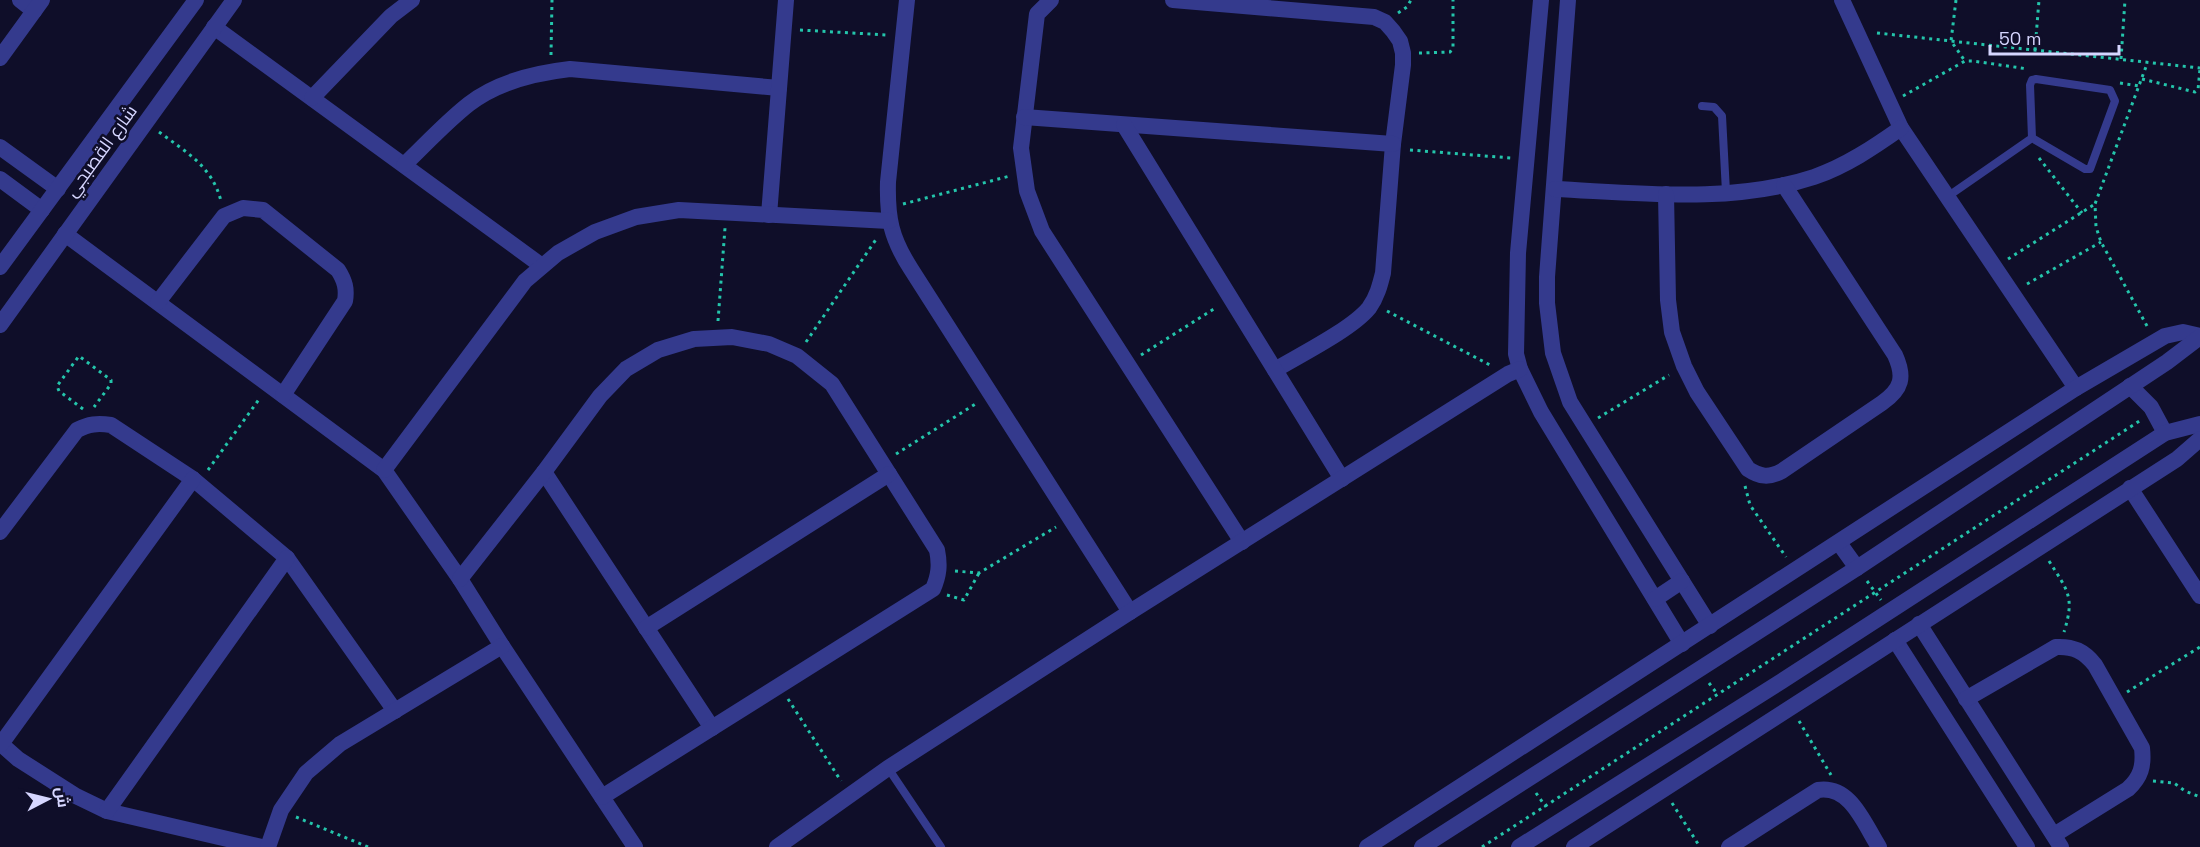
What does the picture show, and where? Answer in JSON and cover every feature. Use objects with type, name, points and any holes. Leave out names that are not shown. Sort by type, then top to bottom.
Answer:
[{"type":"street","points":[[0,58],[38,5],[20,0]]},
{"type":"street","name":"شارع القصبجي","points":[[0,267],[196,0]]},
{"type":"street","name":"شارع القصبجي","points":[[0,325],[234,0]]},
{"type":"street","points":[[312,98],[391,16],[412,0]]},
{"type":"street","points":[[769,215],[786,0]]},
{"type":"street","points":[[907,0],[888,182],[888,215],[898,250],[1130,612]]},
{"type":"street","points":[[1050,0],[1037,14],[1024,117],[1021,148],[1027,191],[1042,231],[1242,542]]},
{"type":"street","points":[[1173,0],[1374,17],[1384,22],[1400,41],[1403,65],[1392,147],[1383,273],[1378,291],[1372,303],[1356,321],[1275,370]]},
{"type":"street","points":[[1541,0],[1518,253],[1514,372],[1541,412],[1682,645]]},
{"type":"street","points":[[1568,0],[1547,277],[1549,328],[1560,378],[1584,426],[1710,626]]},
{"type":"street","points":[[1842,0],[1901,128],[2076,388]]},
{"type":"street","points":[[214,27],[542,266]]},
{"type":"street","points":[[1534,63],[1563,52]]},
{"type":"street","points":[[404,165],[469,103],[513,82],[550,72],[570,69],[779,88]]},
{"type":"street","points":[[1024,117],[1392,147]]},
{"type":"street","points":[[1124,125],[1342,479]]},
{"type":"street","points":[[1555,189],[1666,194],[1726,192],[1784,185],[1816,176],[1846,163],[1901,128]]},
{"type":"street","points":[[0,147],[58,189]]},
{"type":"street","points":[[0,179],[42,210]]},
{"type":"street","points":[[1666,194],[1668,300],[1672,332],[1696,392],[1748,469],[1765,476],[1782,471],[1894,395],[1901,382],[1901,368],[1895,355],[1784,185]]},
{"type":"street","points":[[158,302],[224,216],[243,208],[263,210],[338,270],[345,279],[347,290],[345,301],[284,395]]},
{"type":"street","points":[[384,470],[525,281],[558,253],[596,232],[636,217],[679,210],[769,215],[888,215]]},
{"type":"street","points":[[65,234],[384,470],[460,579],[635,847]]},
{"type":"street","points":[[1367,847],[2076,388],[2165,336],[2183,332],[2200,337]]},
{"type":"street","points":[[460,579],[600,396],[626,369],[658,350],[694,339],[717,337],[732,337],[769,344],[797,356],[832,384],[937,550],[938,577],[931,590],[602,797]]},
{"type":"street","points":[[1402,825],[1421,847],[1857,568],[2167,362],[2200,337]]},
{"type":"street","points":[[777,847],[888,768],[1130,612],[1514,372]]},
{"type":"street","points":[[2130,386],[2151,407],[2165,433]]},
{"type":"street","points":[[0,532],[77,430],[99,423],[111,425],[195,482],[287,558],[395,711]]},
{"type":"street","points":[[1519,847],[2165,433],[2200,424]]},
{"type":"street","points":[[1564,819],[1580,843],[2177,459],[2200,439]]},
{"type":"street","points":[[646,628],[886,468]]},
{"type":"street","points":[[544,472],[712,728]]},
{"type":"street","points":[[195,482],[0,743],[18,759],[76,796],[107,811],[262,847]]},
{"type":"street","points":[[2130,488],[2200,596]]},
{"type":"street","points":[[1839,543],[1857,568]]},
{"type":"street","points":[[107,811],[287,558]]},
{"type":"street","points":[[1959,565],[1975,588]]},
{"type":"street","points":[[1654,599],[1682,581]]},
{"type":"street","points":[[1918,624],[1944,664],[1966,699],[2057,841],[2128,789],[2142,771],[2144,760],[2142,748],[2088,656],[2078,649],[2067,646],[2046,651],[1966,699]]},
{"type":"street","points":[[1895,640],[2027,847]]},
{"type":"street","points":[[268,847],[280,810],[306,773],[340,744],[502,646]]},
{"type":"street","points":[[1920,679],[1944,664]]},
{"type":"street","points":[[1729,847],[1818,790],[1835,790],[1849,800],[1879,847]]},
{"type":"lane","points":[[2032,80],[2112,92],[2115,101],[2090,168],[2085,169],[2029,140],[2030,83],[2032,80]]},
{"type":"lane","points":[[1702,106],[1714,107],[1722,116],[1726,192]]},
{"type":"lane","points":[[1947,196],[2029,140]]},
{"type":"lane","points":[[888,768],[941,847]]},
{"type":"path","points":[[550,72],[552,0]]},
{"type":"path","points":[[1403,53],[1450,52],[1452,50],[1454,46],[1453,0]]},
{"type":"path","points":[[1956,0],[1951,41],[1965,61]]},
{"type":"path","points":[[2036,50],[2039,0]]},
{"type":"path","points":[[2121,59],[2125,0]]},
{"type":"path","points":[[784,28],[903,36]]},
{"type":"path","points":[[1855,31],[2200,68],[2198,90],[2195,92],[2142,79]]},
{"type":"path","points":[[1890,104],[1965,61],[2032,70]]},
{"type":"path","points":[[2148,63],[2095,204],[2096,227],[2101,242],[2155,341]]},
{"type":"path","points":[[2115,82],[2139,86]]},
{"type":"path","points":[[146,122],[203,165],[214,180],[224,216]]},
{"type":"path","points":[[2029,140],[2082,213]]},
{"type":"path","points":[[1392,147],[1528,160]]},
{"type":"path","points":[[797,356],[888,215],[1024,172]]},
{"type":"path","points":[[1995,267],[2095,204]]},
{"type":"path","points":[[717,337],[726,212]]},
{"type":"path","points":[[2012,293],[2101,242]]},
{"type":"path","points":[[1127,364],[1231,298]]},
{"type":"path","points":[[1372,303],[1514,372]]},
{"type":"path","points":[[80,356],[111,380],[111,384],[89,413],[57,389],[57,385],[80,356]]},
{"type":"path","points":[[1584,426],[1684,366]]},
{"type":"path","points":[[195,482],[270,385]]},
{"type":"path","points":[[886,468],[991,395]]},
{"type":"path","points":[[1748,469],[1745,481],[1750,505],[1796,571]]},
{"type":"path","points":[[931,590],[964,600],[979,573],[1070,518]]},
{"type":"path","points":[[2040,546],[2068,592],[2070,600],[2071,608],[2064,632],[2056,647]]},
{"type":"path","points":[[939,563],[952,570],[979,573]]},
{"type":"path","points":[[1857,568],[1889,610]]},
{"type":"path","points":[[1482,847],[1875,592]]},
{"type":"path","points":[[2115,699],[2200,647]]},
{"type":"path","points":[[1699,669],[1731,713]]},
{"type":"path","points":[[779,686],[850,795]]},
{"type":"path","points":[[1791,707],[1826,764],[1835,790]]},
{"type":"path","points":[[1526,780],[1546,807],[1564,819]]},
{"type":"path","points":[[2136,781],[2166,781],[2200,797]]},
{"type":"path","points":[[1663,790],[1700,847]]},
{"type":"path","points":[[280,810],[368,847]]}]
